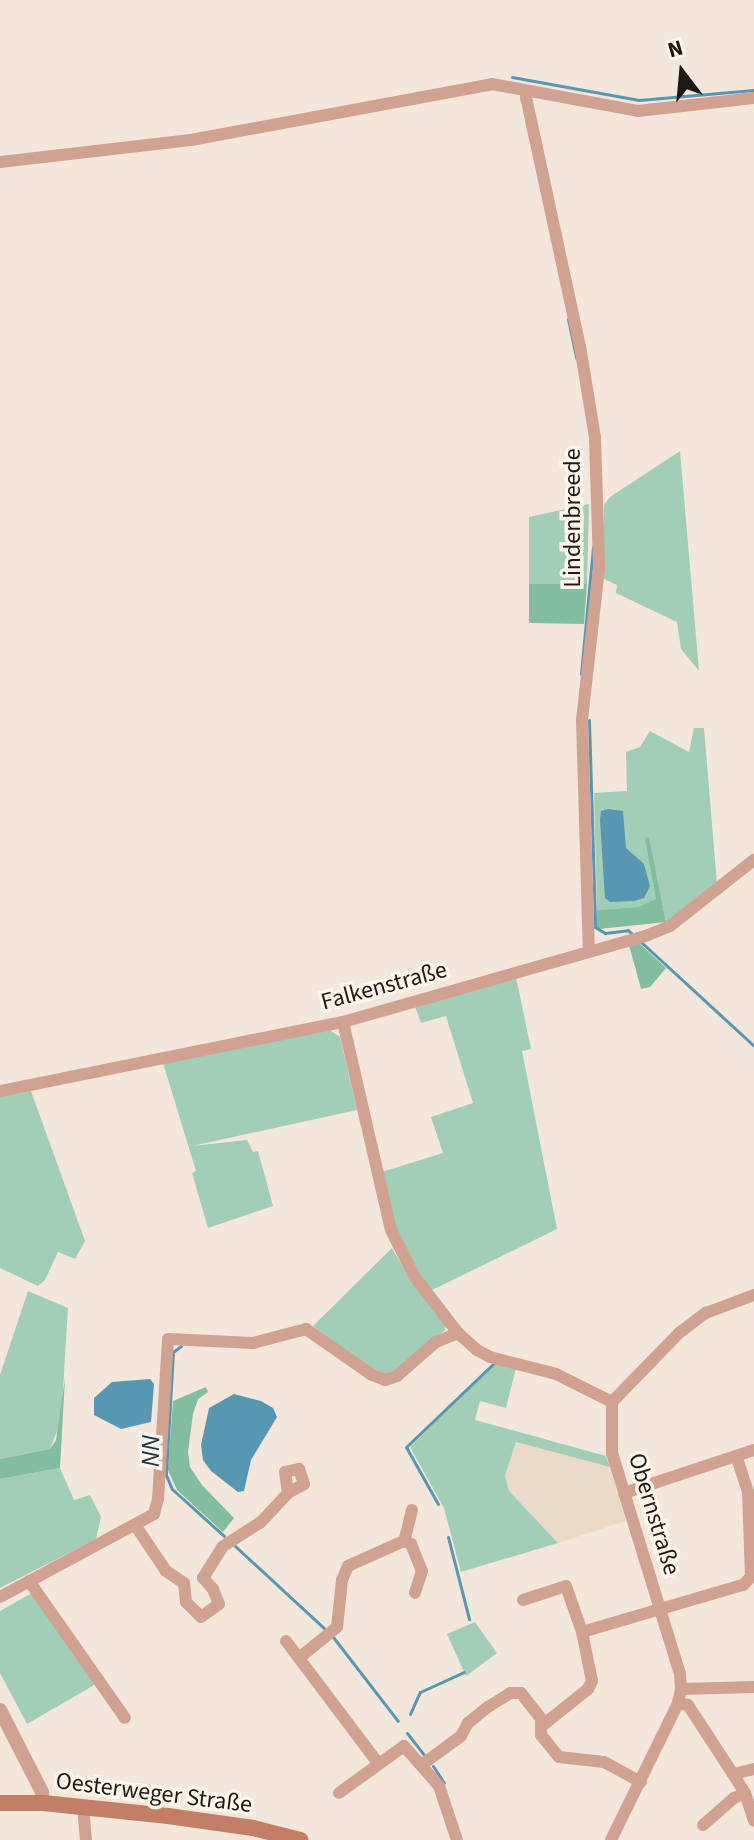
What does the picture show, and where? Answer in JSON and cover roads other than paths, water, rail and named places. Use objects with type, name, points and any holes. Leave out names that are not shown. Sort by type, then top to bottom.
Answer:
[{"type":"main road","name":"Oesterweger Straße","points":[[0,1803],[83,1806],[253,1828],[300,1840]]},
{"type":"street","points":[[0,162],[191,140],[492,84],[638,111],[754,98]]},
{"type":"street","name":"Lindenbreede","points":[[529,91],[526,97],[580,346],[595,438],[599,568],[582,720],[589,951]]},
{"type":"street","name":"Falkenstraße","points":[[0,1091],[343,1022],[589,951],[670,926],[754,860]]},
{"type":"street","points":[[343,1022],[399,1253],[458,1333],[490,1357],[556,1374],[612,1402],[679,1333],[706,1313],[754,1295]]},
{"type":"street","points":[[0,1597],[154,1514],[158,1499],[168,1339],[253,1343],[306,1329],[372,1375],[385,1380],[397,1376],[436,1342],[458,1333]]},
{"type":"street","name":"Obernstraße","points":[[611,1840],[678,1703],[681,1689],[680,1674],[612,1453],[612,1402]]},
{"type":"street","points":[[624,1493],[754,1450]]},
{"type":"street","points":[[582,1632],[735,1589],[751,1577],[748,1492],[736,1456]]},
{"type":"street","points":[[135,1525],[166,1571],[184,1583],[203,1578],[222,1547],[261,1522],[288,1493]]},
{"type":"street","points":[[404,1541],[412,1510]]},
{"type":"street","points":[[299,1658],[337,1627],[342,1580],[348,1566],[404,1541],[411,1544],[422,1571],[415,1593]]},
{"type":"street","points":[[184,1583],[186,1602],[201,1617],[219,1604],[213,1589],[203,1578]]},
{"type":"street","points":[[29,1581],[125,1718]]},
{"type":"street","points":[[523,1600],[566,1586],[582,1632],[592,1681],[588,1689],[543,1725],[541,1735],[559,1757],[604,1762],[641,1782]]},
{"type":"street","points":[[286,1641],[378,1763]]},
{"type":"street","points":[[681,1689],[754,1687]]},
{"type":"street","points":[[423,1764],[461,1736],[468,1723],[510,1693],[521,1693],[543,1725]]},
{"type":"street","points":[[678,1703],[688,1705],[733,1774],[745,1793],[754,1821]]},
{"type":"street","points":[[0,1710],[42,1792],[43,1803]]},
{"type":"street","points":[[339,1793],[404,1746],[423,1764],[439,1786],[457,1840]]},
{"type":"street","points":[[733,1774],[754,1769]]},
{"type":"street","points":[[703,1825],[734,1798],[745,1793]]},
{"type":"street","points":[[83,1806],[86,1840]]},
{"type":"water","points":[[601,811],[623,811],[626,848],[644,864],[650,886],[644,898],[610,902],[605,898],[600,820]]},
{"type":"water","points":[[150,1379],[154,1384],[151,1422],[121,1429],[94,1415],[94,1398],[112,1382]]},
{"type":"water","points":[[234,1394],[261,1401],[273,1408],[277,1417],[251,1460],[244,1491],[238,1492],[211,1471],[203,1460],[201,1445],[209,1408]]},
{"type":"waterway","points":[[512,77],[639,100],[754,90]]},
{"type":"waterway","points":[[568,319],[576,358]]},
{"type":"waterway","points":[[581,674],[593,548]]},
{"type":"waterway","points":[[589,720],[595,927],[605,933],[628,930],[632,934]]},
{"type":"waterway","points":[[641,942],[754,1046]]},
{"type":"waterway","name":"NN","points":[[181,1346],[173,1352],[166,1475],[172,1489],[224,1536]]},
{"type":"waterway","points":[[438,1504],[406,1447],[494,1363]]},
{"type":"waterway","points":[[448,1537],[469,1619]]},
{"type":"waterway","name":"NN","points":[[235,1546],[326,1630]]},
{"type":"waterway","name":"NN","points":[[333,1637],[398,1721]]},
{"type":"waterway","points":[[410,1714],[420,1692],[464,1672]]},
{"type":"waterway","name":"NN","points":[[407,1733],[424,1755]]},
{"type":"waterway","name":"NN","points":[[433,1766],[444,1783]]}]
